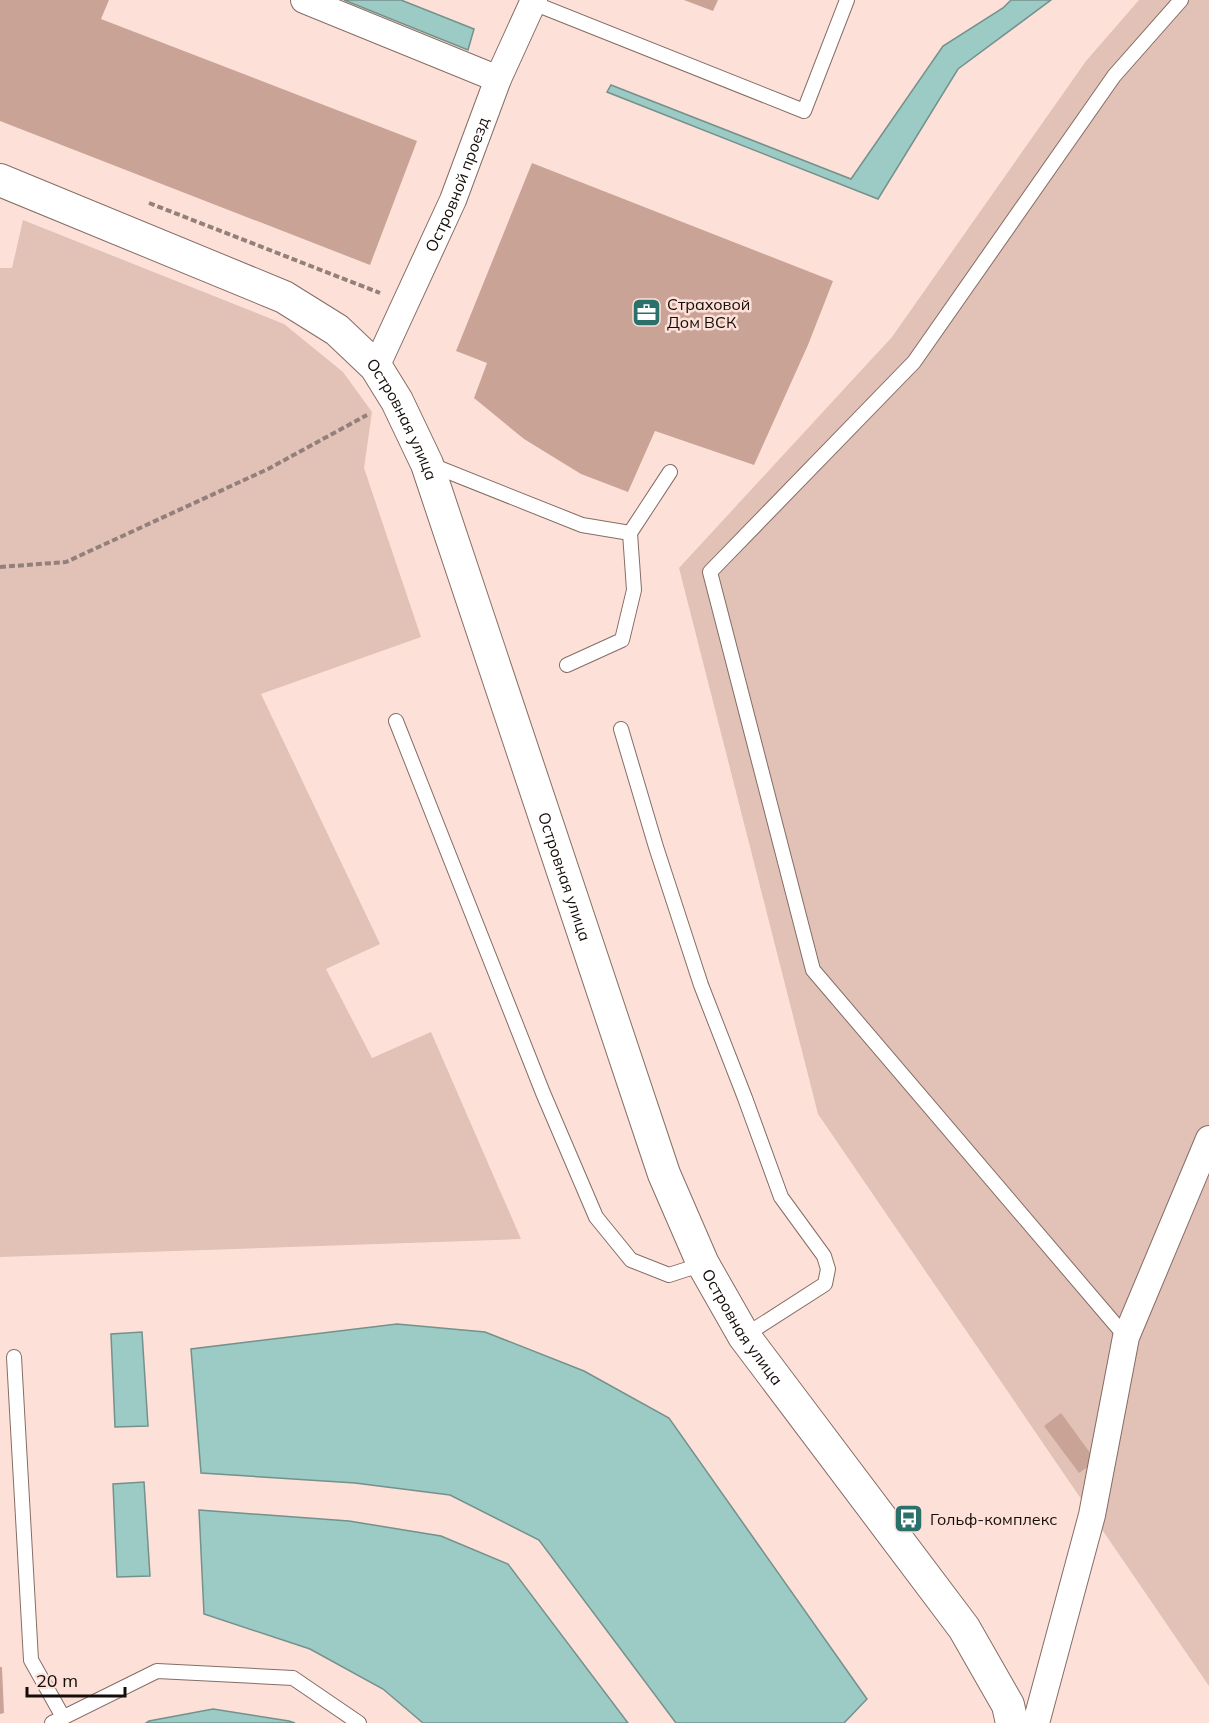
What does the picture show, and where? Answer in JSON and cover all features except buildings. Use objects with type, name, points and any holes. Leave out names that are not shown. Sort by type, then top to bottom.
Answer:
[{"type":"street","points":[[304,0],[498,79]]},
{"type":"street","name":"Островной проезд","points":[[376,368],[453,200],[498,79],[531,1]]},
{"type":"street","name":"Островная улица","points":[[0,180],[284,297],[337,330],[376,368],[397,401],[427,464],[664,1174],[703,1264],[744,1336],[964,1628],[1008,1705],[1012,1723]]},
{"type":"street","points":[[1036,1723],[1092,1515],[1126,1337],[1209,1139]]},
{"type":"lane","points":[[531,1],[804,111],[847,0]]},
{"type":"lane","points":[[1126,1337],[813,970],[710,572],[914,362],[1114,76],[1180,0]]},
{"type":"lane","points":[[427,464],[582,525],[630,533]]},
{"type":"lane","points":[[567,665],[622,640],[634,590],[630,533],[670,472]]},
{"type":"lane","points":[[396,721],[543,1093],[597,1217],[631,1260],[669,1275],[703,1264]]},
{"type":"lane","points":[[621,729],[701,985],[746,1098],[781,1197],[824,1256],[828,1269],[825,1284],[744,1336]]},
{"type":"lane","points":[[14,1357],[31,1660],[57,1720],[157,1671],[293,1678],[359,1723]]},
{"type":"path","points":[[143,201],[406,303]]},
{"type":"path","points":[[0,567],[66,562],[268,469],[372,412],[397,401]]},
{"type":"shaded area","points":[[1139,0],[1209,0],[1209,1686],[818,1114],[679,568],[892,337],[1086,61]]},
{"type":"shaded area","points":[[23,220],[284,324],[343,372],[372,412],[364,468],[421,637],[261,694],[380,944],[326,969],[372,1058],[431,1032],[521,1239],[0,1257],[0,268],[12,268]]},
{"type":"water","points":[[344,0],[401,0],[474,29],[468,50]]},
{"type":"water","points":[[1011,0],[1051,0],[958,69],[878,199],[607,92],[611,85],[851,179],[943,46],[1003,8]]},
{"type":"water","points":[[397,1324],[485,1332],[584,1371],[669,1418],[867,1699],[844,1723],[676,1723],[539,1540],[450,1495],[355,1483],[201,1473],[191,1349]]},
{"type":"water","points":[[142,1332],[148,1426],[115,1427],[111,1334]]},
{"type":"water","points":[[144,1482],[150,1576],[117,1577],[113,1484]]},
{"type":"water","points":[[199,1510],[349,1521],[441,1536],[508,1564],[628,1723],[423,1723],[383,1689],[310,1649],[204,1614]]},
{"type":"water","points":[[213,1709],[289,1721],[295,1723],[146,1723]]},
{"type":"place","name":"Страховой Дом ВСК","points":[[646,313]]},
{"type":"place","name":"Гольф-комплекс","points":[[909,1519]]}]
